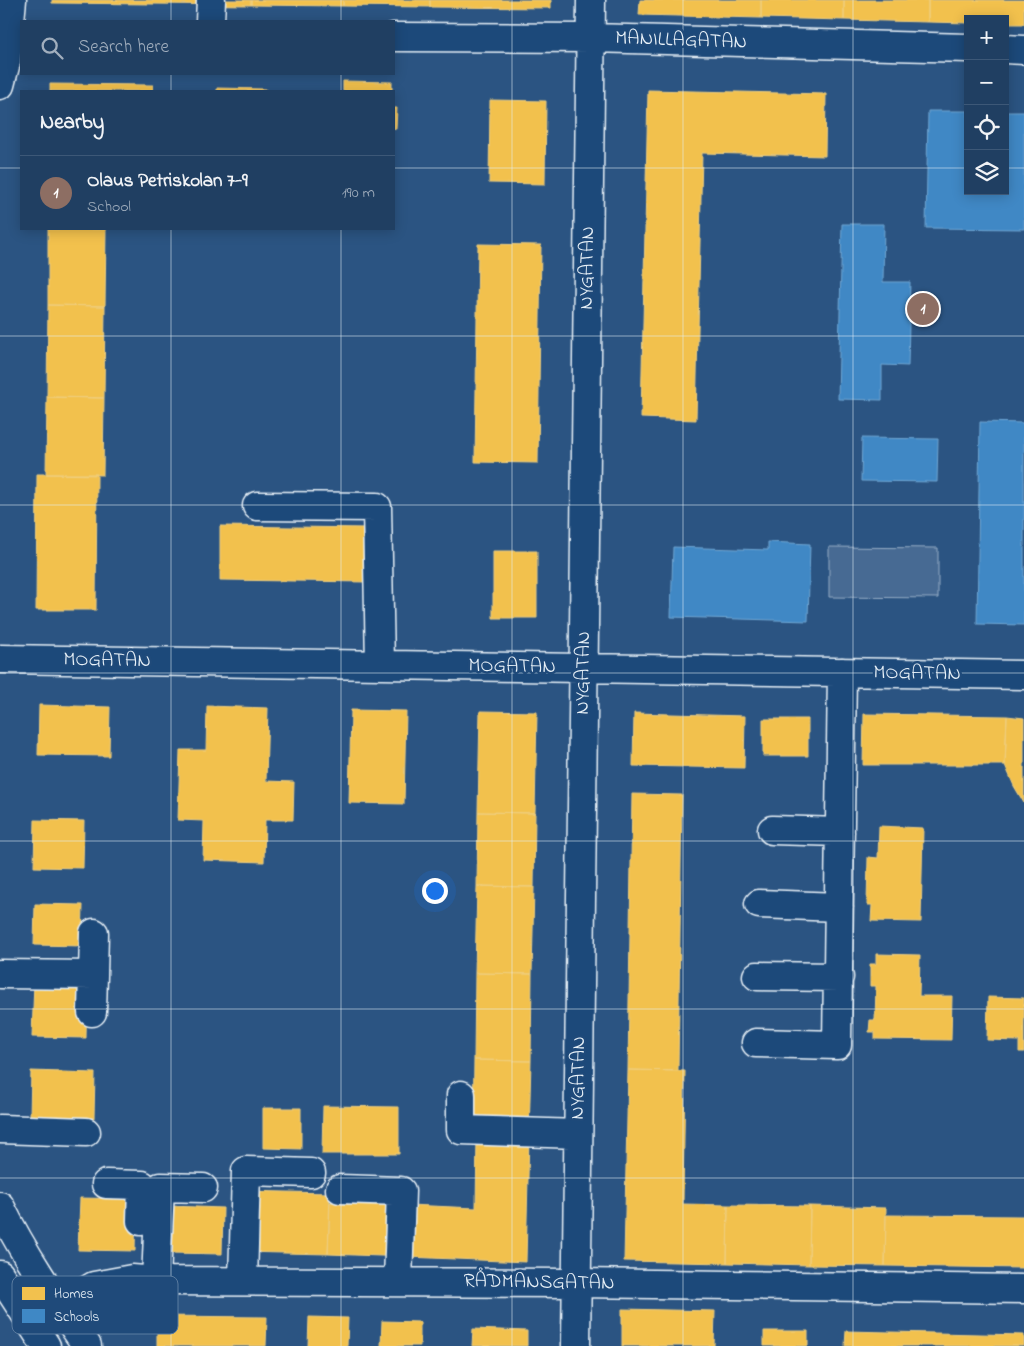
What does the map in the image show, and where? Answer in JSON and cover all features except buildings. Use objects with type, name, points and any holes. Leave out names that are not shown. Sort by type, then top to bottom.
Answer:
[{"type":"street","points":[[0,85],[6,62],[12,0]]},
{"type":"street","points":[[210,20],[211,0]]},
{"type":"street","name":"NYGATAN","points":[[576,1346],[591,0]]},
{"type":"street","name":"MANILLAGATAN","points":[[395,37],[591,38],[964,48]]},
{"type":"street","points":[[1009,49],[1024,50]]},
{"type":"street","points":[[257,506],[377,507],[380,665]]},
{"type":"street","name":"MOGATAN","points":[[0,660],[1024,675]]},
{"type":"street","points":[[756,1042],[838,1045],[842,672]]},
{"type":"street","points":[[772,830],[840,832]]},
{"type":"street","points":[[759,904],[839,907]]},
{"type":"street","points":[[92,1012],[94,933]]},
{"type":"street","points":[[0,974],[93,975]]},
{"type":"street","points":[[757,976],[839,977]]},
{"type":"street","points":[[461,1096],[460,1130],[578,1134]]},
{"type":"street","points":[[0,1129],[86,1132]]},
{"type":"street","points":[[243,1281],[246,1171],[311,1173]]},
{"type":"street","points":[[106,1184],[142,1186],[148,1276]]},
{"type":"street","points":[[149,1276],[160,1187],[203,1188]]},
{"type":"street","points":[[340,1189],[401,1190],[398,1282]]},
{"type":"street","points":[[0,1206],[41,1276]]},
{"type":"street","points":[[0,1275],[12,1294]]},
{"type":"street","name":"RÅDMANSGATAN","points":[[178,1280],[1024,1289]]},
{"type":"street","points":[[38,1334],[46,1346]]},
{"type":"street","points":[[79,1334],[87,1346]]},
{"type":"shaded area","points":[[829,547],[938,548],[938,598],[829,597]]},
{"type":"place","name":"Olaus Petriskolan 7-9","points":[[923,309]]}]
